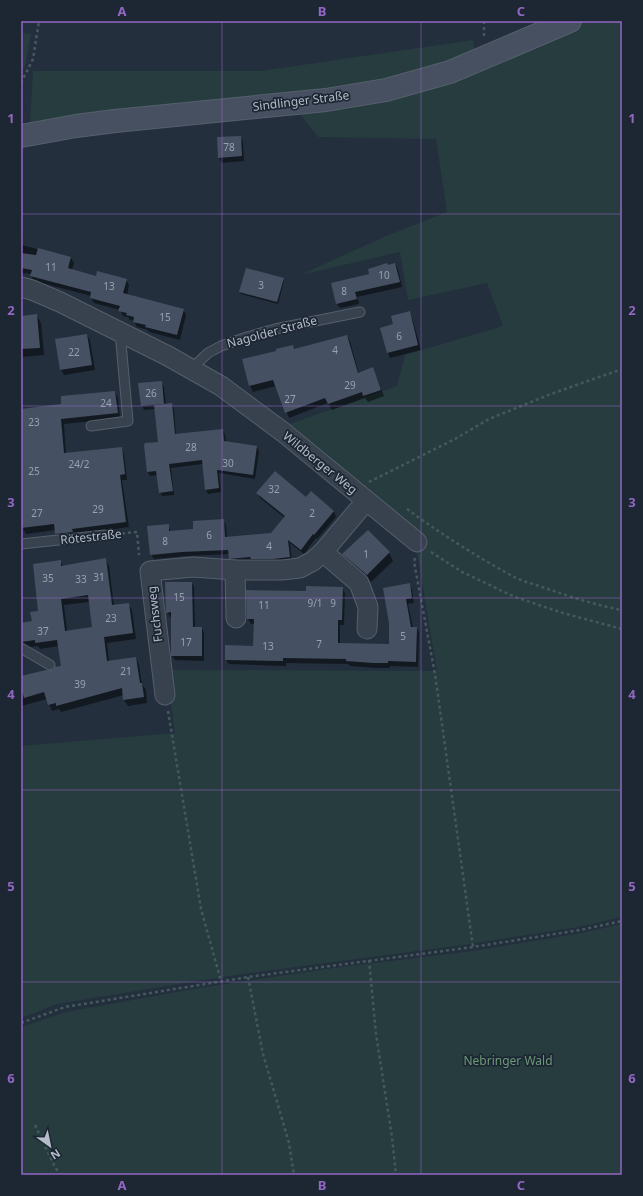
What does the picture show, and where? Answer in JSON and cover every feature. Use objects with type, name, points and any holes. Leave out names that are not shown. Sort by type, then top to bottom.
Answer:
[{"type":"street","name":"Sindlinger Straße","points":[[21,136],[69,127],[115,121],[326,100],[386,90],[450,72],[570,21]]},
{"type":"street","name":"Wildberger Weg","points":[[21,287],[54,299],[191,368],[221,386],[367,491],[417,542]]},
{"type":"street","name":"Fuchsweg","points":[[165,695],[150,571],[193,568],[282,570],[300,568],[313,561],[323,552],[367,491]]},
{"type":"street","points":[[323,552],[359,583],[368,608],[368,629]]},
{"type":"street","points":[[236,570],[236,618]]},
{"type":"lane","name":"Nagolder Straße","points":[[191,368],[208,353],[221,346],[247,337],[275,329],[360,312]]},
{"type":"lane","points":[[91,426],[128,421],[120,332]]},
{"type":"lane","name":"Rötestraße","points":[[21,544],[105,535]]},
{"type":"lane","points":[[21,648],[50,666]]},
{"type":"path","points":[[21,83],[33,59],[39,21]]},
{"type":"path","points":[[367,491],[489,419],[551,394],[622,369]]},
{"type":"path","points":[[406,509],[473,552],[518,578],[556,592],[602,606],[622,610]]},
{"type":"path","name":"Rötestraße","points":[[105,535],[137,532],[139,555]]},
{"type":"path","points":[[473,947],[436,674],[414,562],[417,542],[462,572],[515,597],[563,613],[622,629]]},
{"type":"path","points":[[165,695],[201,909],[221,981]]},
{"type":"path","points":[[21,1023],[65,1008],[221,981],[473,947],[580,930],[622,921]]},
{"type":"path","points":[[368,960],[376,1034],[392,1138],[396,1175]]},
{"type":"path","points":[[248,977],[263,1054],[289,1143],[294,1175]]},
{"type":"path","points":[[35,1125],[60,1175]]},
{"type":"green space","points":[[586,21],[622,21],[622,917],[579,927],[463,945],[228,976],[57,1004],[21,1018],[21,746],[175,733],[166,670],[437,671],[413,528],[287,425],[397,386],[405,355],[503,326],[487,283],[408,300],[400,252],[300,275],[386,236],[447,212],[436,139],[318,137],[296,109],[465,74]]},
{"type":"green space","points":[[21,33],[31,34],[25,66],[21,73]]},
{"type":"green space","points":[[473,40],[476,57],[382,85],[30,124],[33,71],[261,71]]},
{"type":"green space","name":"Nebringer Wald","points":[[622,924],[622,1175],[21,1175],[21,1027],[66,1012],[199,988],[333,968],[473,951],[581,933]]},
{"type":"building","points":[[241,136],[242,156],[218,158],[217,137]]},
{"type":"building","points":[[38,248],[71,257],[68,268],[96,276],[97,271],[127,279],[123,293],[184,309],[177,335],[145,327],[146,325],[133,322],[134,317],[126,315],[127,313],[118,311],[120,306],[90,298],[91,292],[30,276],[32,270],[21,268],[21,253],[36,255]]},
{"type":"building","points":[[387,263],[388,265],[395,263],[400,282],[355,292],[357,299],[336,304],[331,283],[369,274],[368,269]]},
{"type":"building","points":[[246,268],[284,278],[277,302],[239,292]]},
{"type":"building","points":[[410,311],[418,345],[387,353],[380,328],[393,324],[391,316]]},
{"type":"building","points":[[37,314],[40,348],[21,349],[21,316]]},
{"type":"building","points":[[87,334],[92,365],[60,370],[55,339]]},
{"type":"building","points":[[347,335],[358,373],[373,367],[381,390],[363,396],[362,392],[328,404],[325,398],[285,413],[273,380],[249,386],[242,359],[276,351],[276,349],[293,345],[294,349]]},
{"type":"building","points":[[162,381],[164,404],[141,406],[138,383]]},
{"type":"building","points":[[115,391],[118,413],[61,419],[64,453],[122,447],[125,474],[120,475],[126,522],[72,529],[73,532],[55,534],[54,524],[21,528],[21,409],[61,404],[61,396]]},
{"type":"building","points":[[172,403],[175,434],[223,429],[224,441],[257,446],[253,475],[217,470],[219,488],[205,490],[202,460],[169,464],[173,491],[159,493],[156,471],[147,472],[144,445],[145,443],[158,442],[154,405]]},
{"type":"building","points":[[275,471],[306,497],[311,491],[334,511],[301,550],[288,540],[290,557],[273,559],[251,559],[250,557],[229,559],[228,550],[150,555],[147,526],[169,524],[169,531],[193,529],[193,521],[224,519],[225,537],[271,533],[285,516],[256,493]]},
{"type":"building","points":[[368,530],[390,552],[367,575],[342,554]]},
{"type":"building","points":[[106,558],[112,605],[129,603],[133,633],[104,637],[107,661],[136,657],[144,697],[123,700],[122,688],[56,706],[56,703],[48,705],[44,692],[24,698],[21,686],[21,676],[46,670],[53,670],[55,667],[61,666],[57,640],[35,643],[35,640],[21,642],[21,623],[32,621],[30,612],[38,611],[33,564],[61,560],[61,566]],"holes":[[[88,595],[92,627],[65,631],[61,599]]]},
{"type":"building","points":[[165,582],[192,582],[193,627],[202,627],[202,656],[171,656],[171,612],[166,613]]},
{"type":"building","points":[[410,583],[412,598],[406,599],[411,627],[417,627],[416,662],[388,661],[388,663],[373,663],[346,661],[346,659],[283,658],[283,661],[225,660],[225,645],[253,646],[254,619],[247,619],[246,590],[306,591],[306,586],[343,587],[342,620],[338,620],[338,643],[389,644],[389,623],[383,588]]}]
